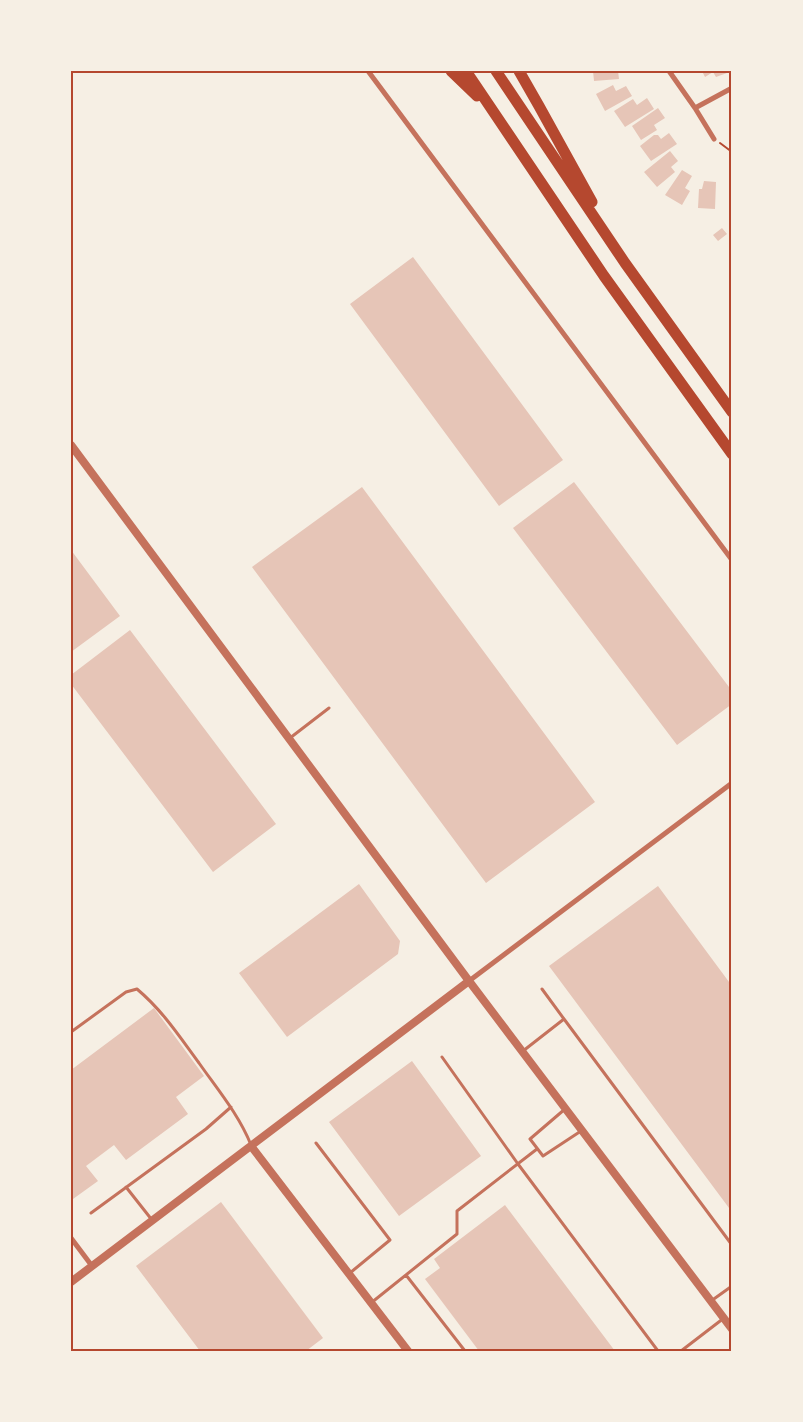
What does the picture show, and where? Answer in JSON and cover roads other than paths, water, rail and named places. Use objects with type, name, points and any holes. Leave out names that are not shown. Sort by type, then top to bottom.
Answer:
[{"type":"highway","points":[[451,71],[490,109]]},
{"type":"highway","points":[[466,71],[604,276],[732,454]]},
{"type":"highway","points":[[496,71],[625,263],[732,412]]},
{"type":"highway","points":[[519,71],[625,263]]},
{"type":"street","points":[[368,71],[732,560]]},
{"type":"street","points":[[669,71],[714,139]]},
{"type":"street","points":[[695,108],[732,88]]},
{"type":"street","points":[[71,444],[469,981],[731,1328]]},
{"type":"street","points":[[71,1282],[732,783]]},
{"type":"street","points":[[251,1146],[408,1351]]},
{"type":"street","points":[[71,1238],[92,1266]]},
{"type":"lane","points":[[289,738],[329,708]]},
{"type":"lane","points":[[71,1032],[126,992],[137,989],[160,1009],[231,1107],[244,1129],[251,1146]]},
{"type":"lane","points":[[542,989],[732,1245]]},
{"type":"lane","points":[[522,1051],[564,1019]]},
{"type":"lane","points":[[442,1057],[518,1164],[658,1351]]},
{"type":"lane","points":[[91,1213],[206,1129],[231,1107]]},
{"type":"lane","points":[[566,1109],[530,1139],[537,1149],[543,1156],[582,1130]]},
{"type":"lane","points":[[316,1143],[390,1240],[349,1274]]},
{"type":"lane","points":[[371,1303],[457,1234],[457,1211],[537,1149]]},
{"type":"lane","points":[[126,1187],[152,1221]]},
{"type":"lane","points":[[406,1275],[465,1351]]},
{"type":"lane","points":[[711,1301],[732,1286]]},
{"type":"lane","points":[[681,1351],[724,1318]]}]
